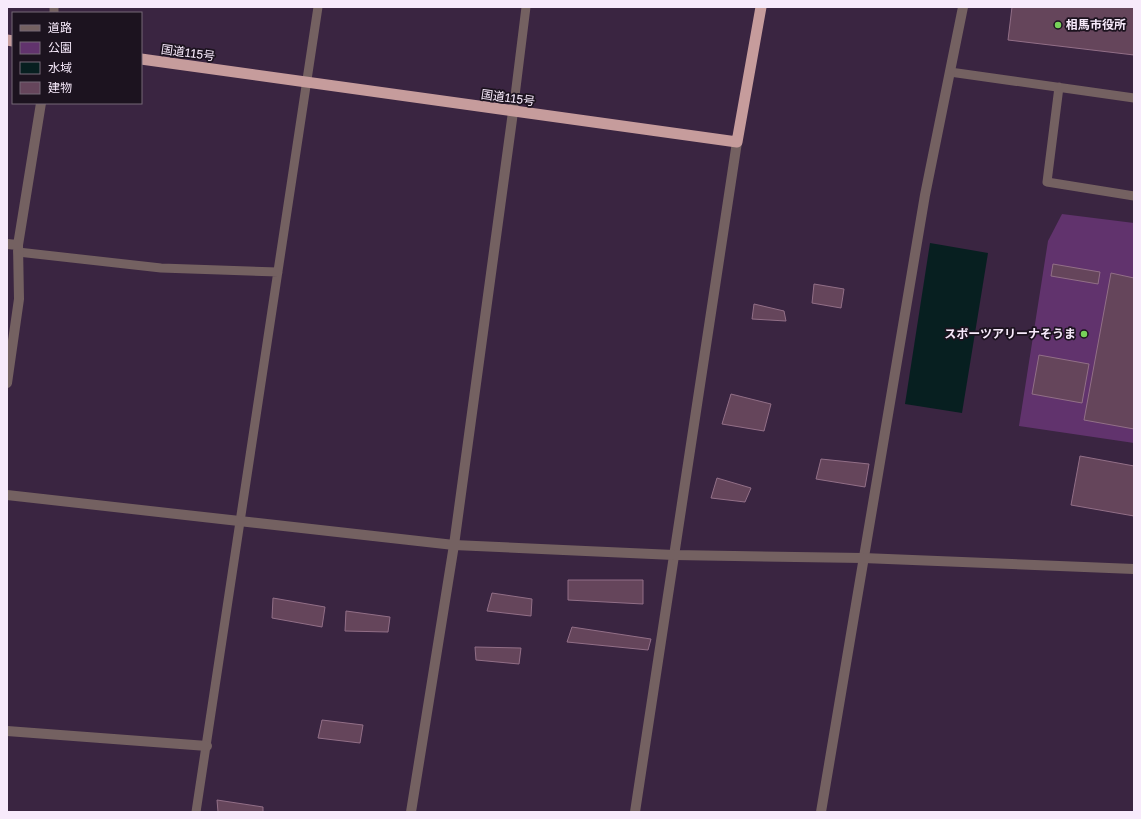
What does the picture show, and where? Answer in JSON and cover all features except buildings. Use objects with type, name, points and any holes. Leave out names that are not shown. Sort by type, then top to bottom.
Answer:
[{"type":"highway","points":[[737,142],[761,7]]},
{"type":"highway","name":"国道115号","points":[[142,59],[512,112],[737,142]]},
{"type":"street","points":[[821,812],[925,195],[963,7]]},
{"type":"street","points":[[7,383],[19,299],[18,249],[41,104]]},
{"type":"street","points":[[411,812],[454,545],[512,112]]},
{"type":"street","points":[[635,812],[737,142]]},
{"type":"street","points":[[7,244],[18,249]]},
{"type":"street","points":[[7,495],[454,545],[674,555],[863,558],[1134,569]]},
{"type":"street","points":[[7,731],[207,746]]},
{"type":"lane","points":[[196,812],[318,7]]},
{"type":"lane","points":[[512,112],[526,7]]},
{"type":"lane","points":[[950,72],[1134,98]]},
{"type":"lane","points":[[1059,87],[1047,182],[1134,196]]},
{"type":"lane","points":[[18,249],[161,268],[278,272]]},
{"type":"green space","name":"スポーツアリーナそうま","points":[[1062,214],[1134,223],[1134,443],[1019,426],[1048,241]]},
{"type":"water","points":[[930,243],[988,253],[962,413],[905,404]]},
{"type":"place","name":"相馬市役所","points":[[1058,25]]},
{"type":"place","name":"スポーツアリーナそうま","points":[[1084,334]]}]
